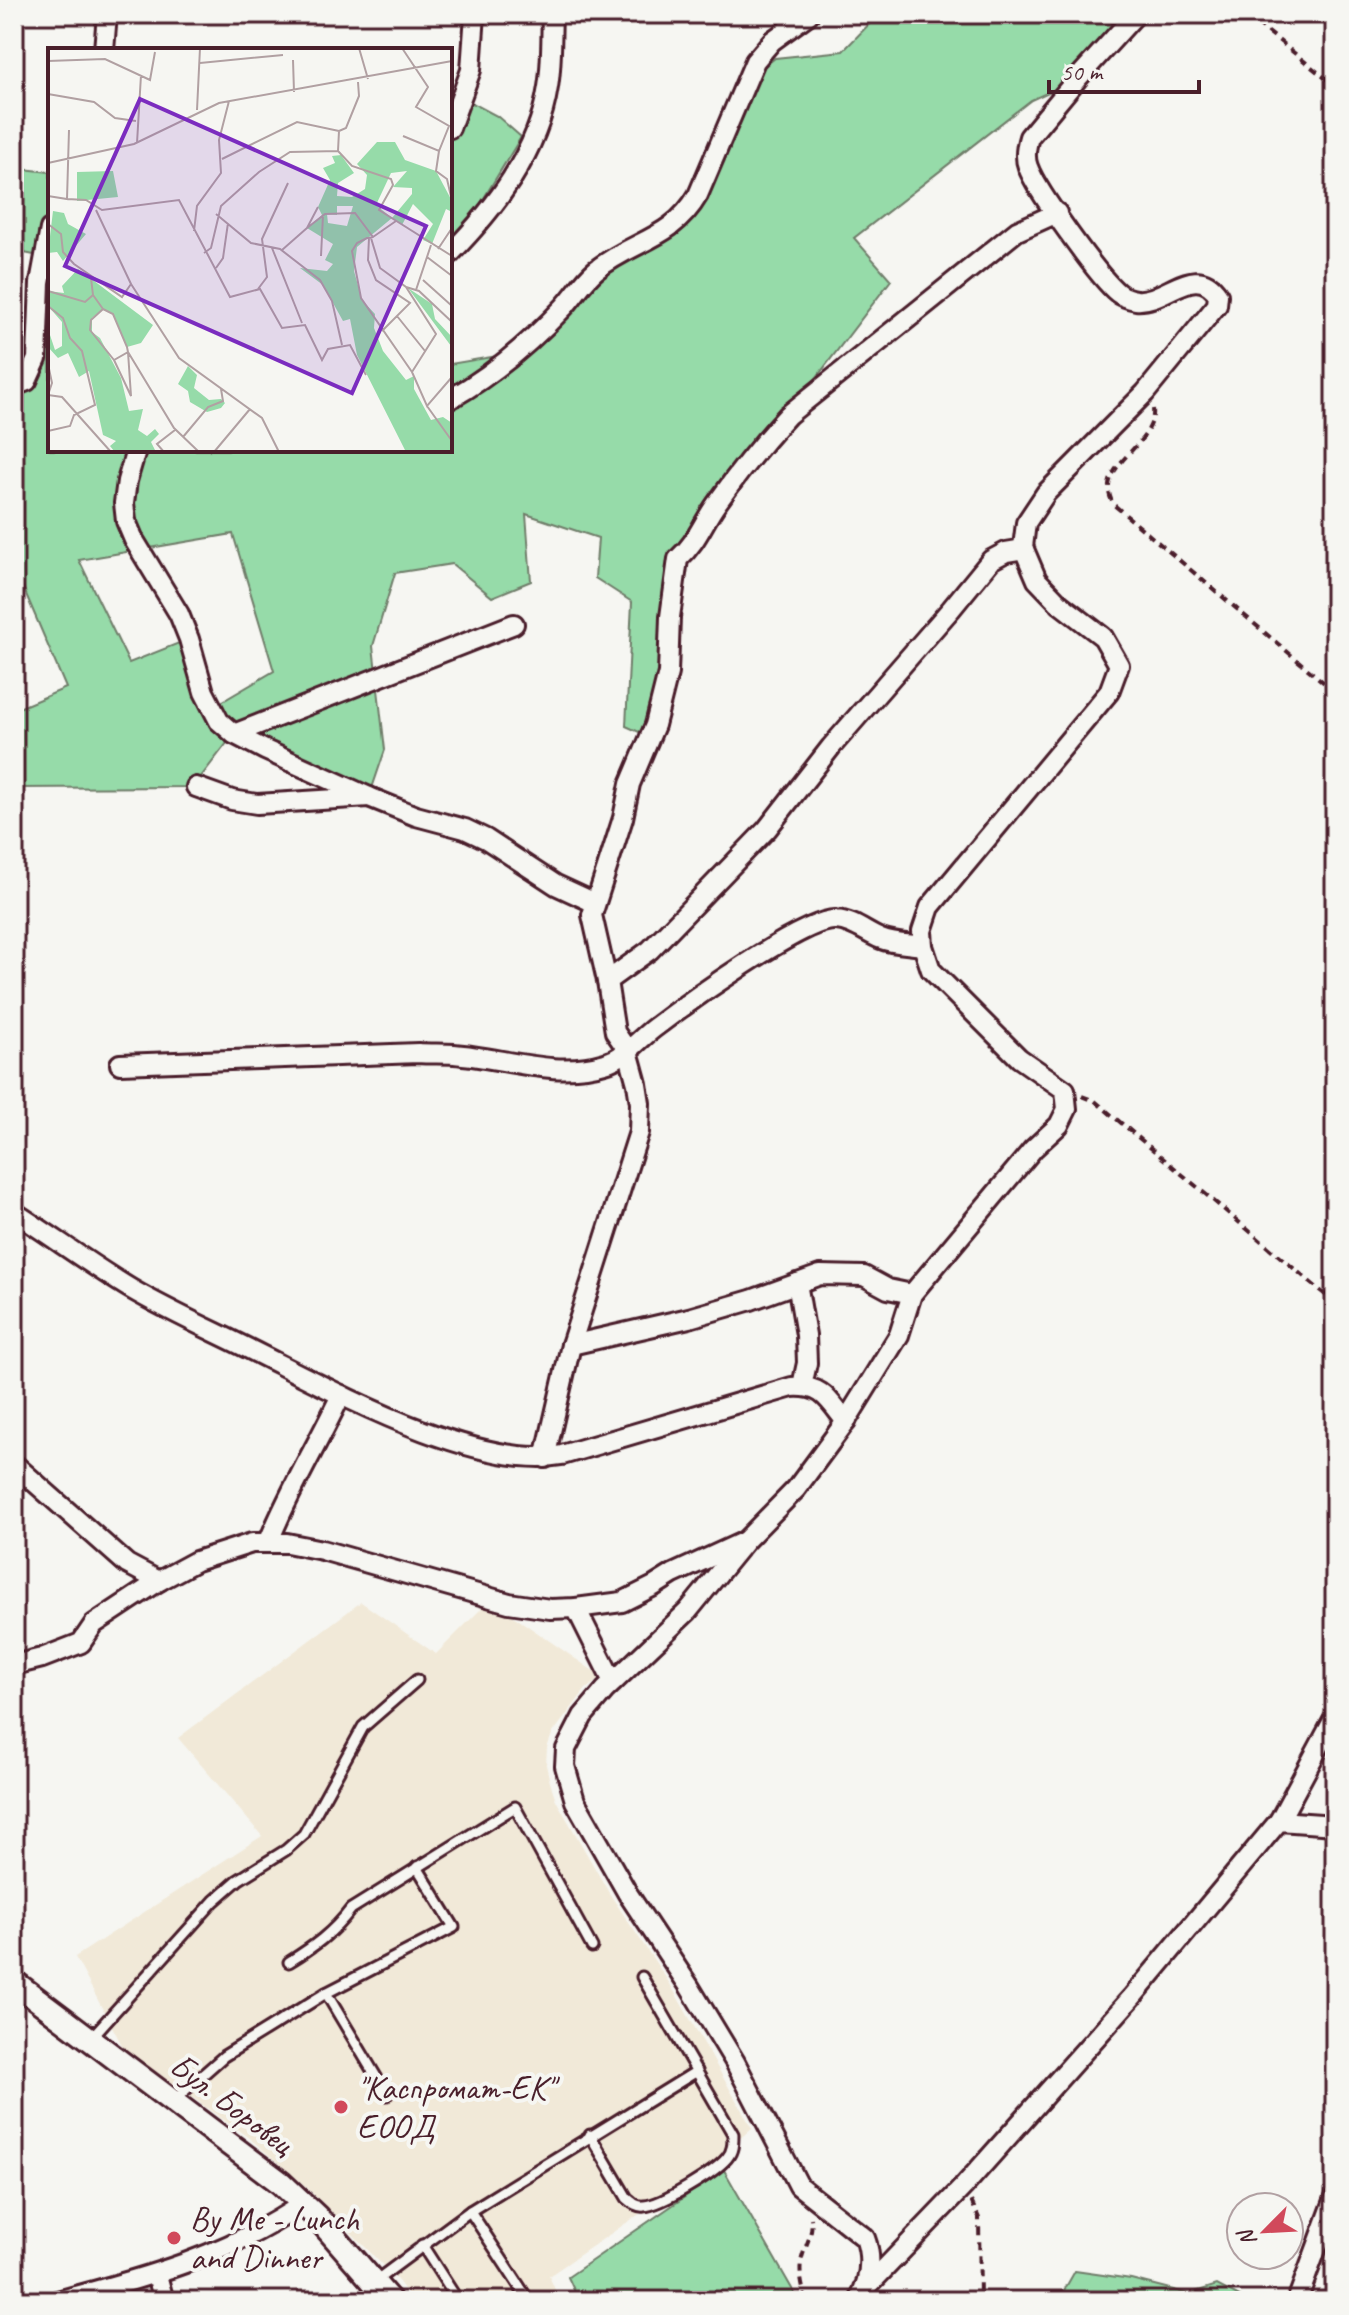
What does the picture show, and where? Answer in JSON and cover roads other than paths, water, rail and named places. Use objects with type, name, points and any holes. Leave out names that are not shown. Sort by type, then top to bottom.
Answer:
[{"type":"street","points":[[104,48],[107,14]]},
{"type":"street","points":[[452,122],[471,70],[475,14]]},
{"type":"street","points":[[452,252],[498,197],[529,150],[548,91],[552,14]]},
{"type":"street","points":[[452,398],[515,354],[567,304],[596,270],[661,233],[688,212],[755,61],[772,41],[809,14]]},
{"type":"street","points":[[862,2295],[870,2263],[865,2238],[799,2186],[735,2062],[628,1894],[575,1801],[565,1766],[566,1749],[583,1716],[613,1682],[688,1611],[745,1541],[796,1489],[846,1422],[899,1335],[912,1294],[1033,1149],[1059,1125],[1067,1109],[1065,1090],[1019,1058],[931,970],[922,931],[930,907],[1109,692],[1119,665],[1103,637],[1046,591],[1037,580],[1024,549],[1026,523],[1035,507],[1145,393],[1212,313],[1218,295],[1207,283],[1189,280],[1150,299],[1127,298],[1110,285],[1057,213],[1028,167],[1026,147],[1029,137],[1136,14]]},
{"type":"street","points":[[545,1458],[571,1345],[639,1132],[640,1103],[628,1051],[615,1032],[592,915],[623,818],[630,784],[655,725],[668,673],[670,617],[678,559],[695,544],[703,524],[725,492],[765,439],[788,415],[1017,231],[1057,213]]},
{"type":"street","points":[[14,386],[27,381],[37,359],[40,283],[48,240]]},
{"type":"street","points":[[135,452],[127,481],[124,503],[126,521],[134,540],[179,614],[211,708],[219,721],[234,734],[369,797],[486,839],[556,885],[595,903]]},
{"type":"street","points":[[607,981],[650,950],[767,829],[831,747],[991,560],[1006,552],[1024,549]]},
{"type":"street","points":[[234,734],[514,624]]},
{"type":"street","points":[[196,787],[232,800],[257,804],[369,797]]},
{"type":"street","points":[[120,1064],[418,1053],[455,1054],[545,1069],[602,1064],[622,1057],[678,1009],[788,939],[819,923],[835,920],[855,925],[883,940],[923,946]]},
{"type":"street","points":[[14,1212],[132,1289],[341,1395],[480,1449],[545,1458],[802,1386],[824,1393],[846,1422]]},
{"type":"street","points":[[571,1345],[689,1318],[820,1275],[864,1276],[888,1289],[912,1294]]},
{"type":"street","points":[[797,1283],[806,1335],[807,1363],[802,1386]]},
{"type":"street","points":[[269,1541],[284,1504],[309,1463],[341,1395]]},
{"type":"street","points":[[14,1464],[127,1564],[159,1581]]},
{"type":"street","points":[[14,1665],[81,1643],[94,1624],[159,1581],[217,1553],[252,1543],[269,1541],[322,1550],[509,1603],[541,1608],[576,1608],[622,1602],[673,1574],[745,1541]]},
{"type":"street","points":[[576,1608],[613,1682]]},
{"type":"street","points":[[862,2295],[1133,1996],[1279,1821],[1335,1717]]},
{"type":"street","points":[[1279,1821],[1335,1825]]},
{"type":"street","name":"Бул. Боровец","points":[[14,1982],[304,2203],[390,2301]]},
{"type":"street","points":[[1297,2301],[1335,2198]]},
{"type":"street","points":[[57,2301],[157,2275],[227,2246],[304,2203]]},
{"type":"street","points":[[157,2275],[164,2301]]},
{"type":"lane","points":[[90,2039],[214,1901],[238,1880],[286,1850],[304,1834],[363,1727],[417,1680]]},
{"type":"lane","points":[[289,1962],[320,1942],[351,1909],[515,1807],[592,1947]]},
{"type":"lane","points":[[172,2102],[224,2056],[326,1993],[454,1927],[417,1867]]},
{"type":"lane","points":[[590,2135],[627,2198],[636,2205],[645,2206],[673,2194],[727,2158],[733,2147],[733,2134],[642,1977]]},
{"type":"lane","points":[[326,1993],[387,2095]]},
{"type":"lane","points":[[374,2282],[470,2211],[697,2071]]},
{"type":"lane","points":[[470,2211],[529,2301]]},
{"type":"lane","points":[[422,2245],[458,2301]]},
{"type":"place","name":"\"Каспромат-ЕК\" ЕООД","points":[[341,2107]]},
{"type":"place","name":"By Me - Lunch and Dinner","points":[[174,2238]]}]
